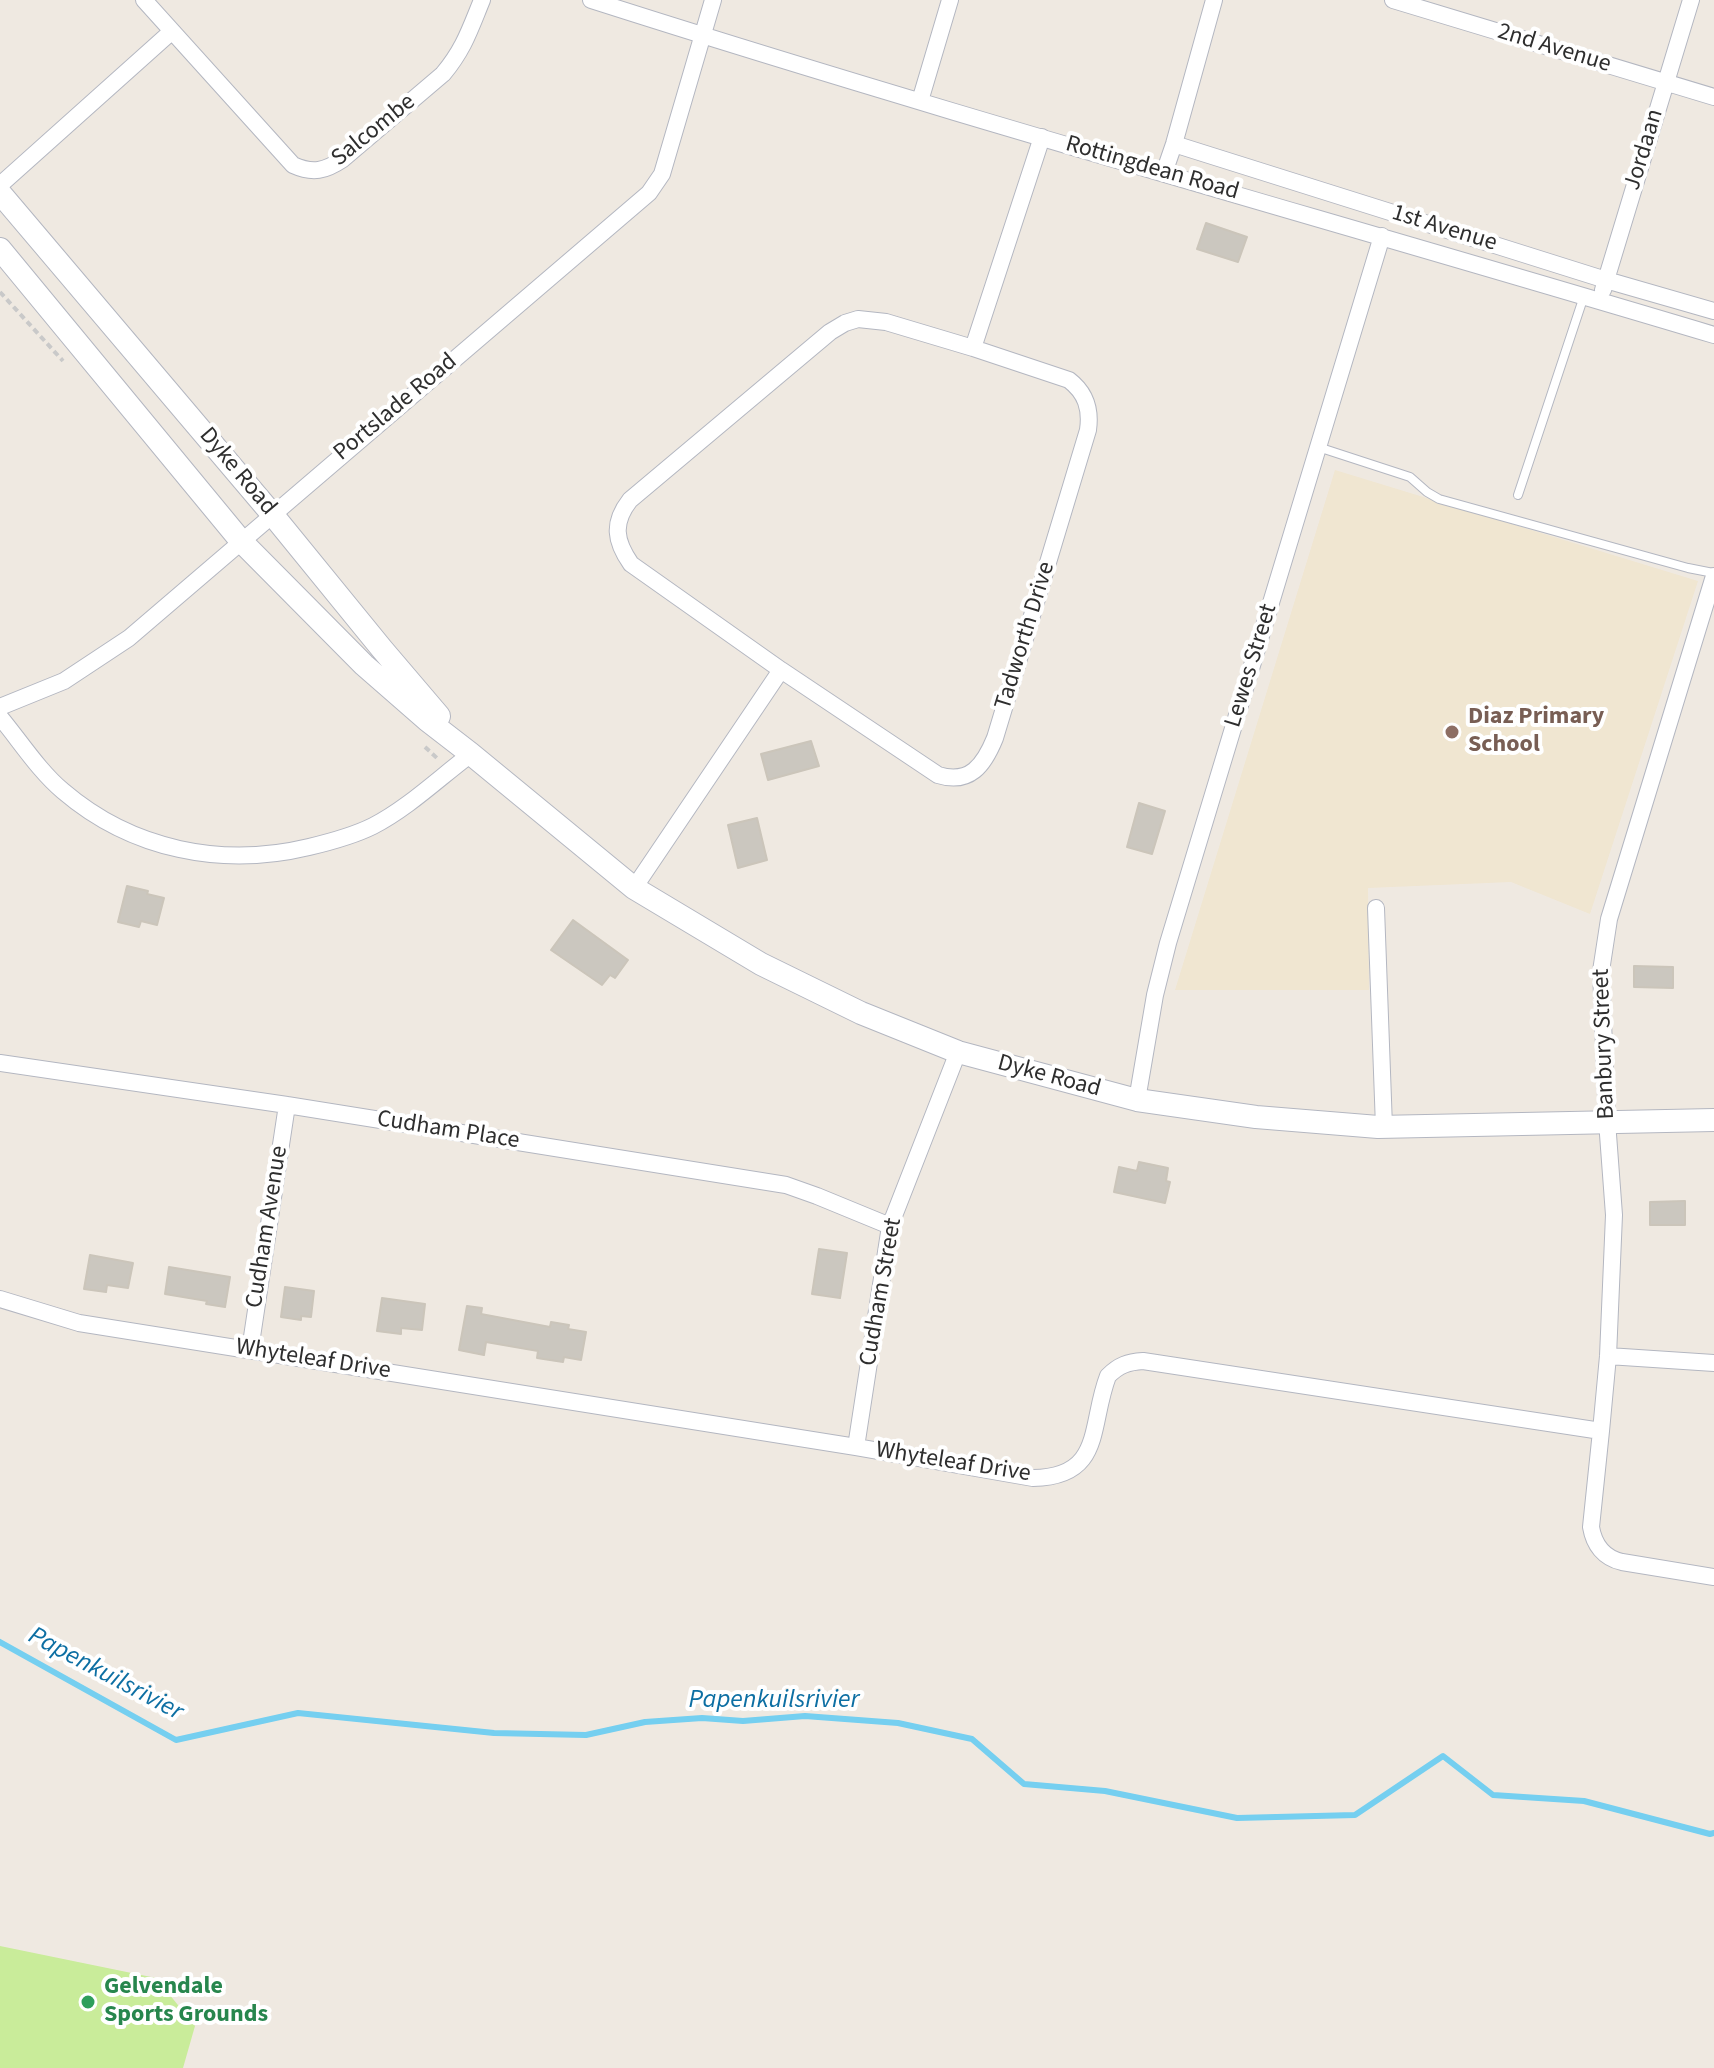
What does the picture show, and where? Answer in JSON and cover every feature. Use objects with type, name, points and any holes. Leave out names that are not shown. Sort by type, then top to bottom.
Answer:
[{"type":"street","name":"Salcombe","points":[[144,0],[293,165],[316,171],[328,169],[343,159],[443,74],[468,39],[482,0]]},
{"type":"street","name":"Rottingdean Road","points":[[591,0],[702,36],[1714,335]]},
{"type":"street","name":"Portslade Road","points":[[0,707],[64,681],[129,638],[649,193],[662,174],[713,0]]},
{"type":"street","points":[[920,101],[950,0]]},
{"type":"street","points":[[1164,173],[1214,0]]},
{"type":"street","name":"2nd Avenue","points":[[1393,0],[1714,97]]},
{"type":"street","name":"Jordaan","points":[[1592,299],[1606,280],[1691,0]]},
{"type":"street","points":[[0,185],[171,32]]},
{"type":"street","points":[[973,348],[1042,137]]},
{"type":"street","name":"1st Avenue","points":[[1174,144],[1714,311]]},
{"type":"street","name":"Dyke Road","points":[[0,193],[471,754]]},
{"type":"street","name":"Lewes Street","points":[[1137,1100],[1155,995],[1168,943],[1382,236]]},
{"type":"street","name":"Dyke Road","points":[[0,249],[241,541],[364,665],[634,888],[761,964],[861,1013],[958,1052],[1137,1100],[1256,1117],[1384,1127],[1714,1120]]},
{"type":"street","name":"Tadworth Drive","points":[[858,319],[886,322],[973,348],[1069,380],[1082,393],[1090,415],[995,738],[988,756],[970,774],[950,779],[938,775],[781,670],[631,564],[617,538],[618,523],[630,500],[830,332],[845,323],[858,319]]},
{"type":"street","name":"Banbury Street","points":[[1601,1431],[1608,1356],[1614,1215],[1601,971],[1609,919],[1714,575]]},
{"type":"street","points":[[634,888],[781,670]]},
{"type":"street","points":[[0,717],[61,789],[100,817],[127,833],[157,845],[230,856],[284,853],[334,841],[371,827],[391,816],[471,754]]},
{"type":"street","points":[[1376,908],[1384,1127]]},
{"type":"street","name":"Cudham Street","points":[[856,1447],[890,1226],[958,1052]]},
{"type":"street","name":"Cudham Place","points":[[0,1063],[287,1105],[786,1185],[890,1226]]},
{"type":"street","name":"Cudham Avenue","points":[[250,1350],[287,1105]]},
{"type":"street","name":"Whyteleaf Drive","points":[[0,1299],[79,1323],[1033,1478],[1059,1475],[1081,1462],[1108,1376],[1123,1365],[1143,1361],[1601,1431]]},
{"type":"street","points":[[1608,1356],[1714,1363]]},
{"type":"street","points":[[1601,1431],[1591,1527],[1603,1554],[1612,1560],[1714,1577]]},
{"type":"lane","points":[[1518,495],[1592,299]]},
{"type":"lane","points":[[1318,447],[1410,477],[1439,499],[1714,575]]},
{"type":"shaded area","name":"Diaz Primary School","points":[[1335,470],[1698,581],[1590,914],[1511,882],[1368,888],[1369,990],[1175,990]]},
{"type":"green space","name":"Gelvendale Sports Grounds","points":[[0,1946],[156,1978],[195,2026],[183,2068],[0,2068]]},
{"type":"building","points":[[1206,223],[1247,237],[1238,262],[1197,249]]},
{"type":"building","points":[[811,741],[819,766],[768,780],[761,754]]},
{"type":"building","points":[[1139,803],[1165,811],[1152,854],[1127,847]]},
{"type":"building","points":[[757,818],[767,860],[738,868],[728,825]]},
{"type":"building","points":[[127,886],[164,898],[157,925],[141,921],[139,927],[118,922]]},
{"type":"building","points":[[573,920],[628,960],[615,978],[610,975],[602,985],[551,950]]},
{"type":"building","points":[[1634,966],[1673,967],[1673,988],[1634,987]]},
{"type":"building","points":[[1139,1162],[1168,1168],[1166,1181],[1170,1182],[1165,1203],[1114,1192],[1119,1167],[1137,1171]]},
{"type":"building","points":[[1685,1201],[1685,1225],[1650,1225],[1650,1202]]},
{"type":"building","points":[[819,1249],[847,1253],[840,1298],[812,1294]]},
{"type":"building","points":[[90,1255],[133,1263],[128,1288],[107,1285],[106,1292],[84,1289]]},
{"type":"building","points":[[169,1267],[230,1277],[225,1307],[165,1294]]},
{"type":"building","points":[[285,1287],[314,1291],[311,1317],[301,1316],[301,1320],[281,1317]]},
{"type":"building","points":[[382,1298],[425,1304],[422,1330],[401,1328],[401,1334],[377,1331]]},
{"type":"building","points":[[467,1306],[482,1308],[481,1314],[550,1327],[551,1322],[569,1325],[568,1329],[586,1332],[581,1360],[564,1357],[563,1362],[537,1358],[538,1351],[486,1342],[484,1355],[459,1350]]},
{"type":"waterway","name":"Papenkuilsrivier","points":[[0,1642],[176,1740],[298,1713],[494,1733],[586,1735],[645,1722],[702,1718],[743,1721],[805,1716],[898,1723],[972,1739],[1024,1784],[1105,1791],[1237,1818],[1355,1815],[1443,1756],[1493,1795],[1584,1801],[1714,1833]]},
{"type":"place","name":"Diaz Primary School","points":[[1452,732]]},
{"type":"place","name":"Gelvendale Sports Grounds","points":[[88,2002]]}]
